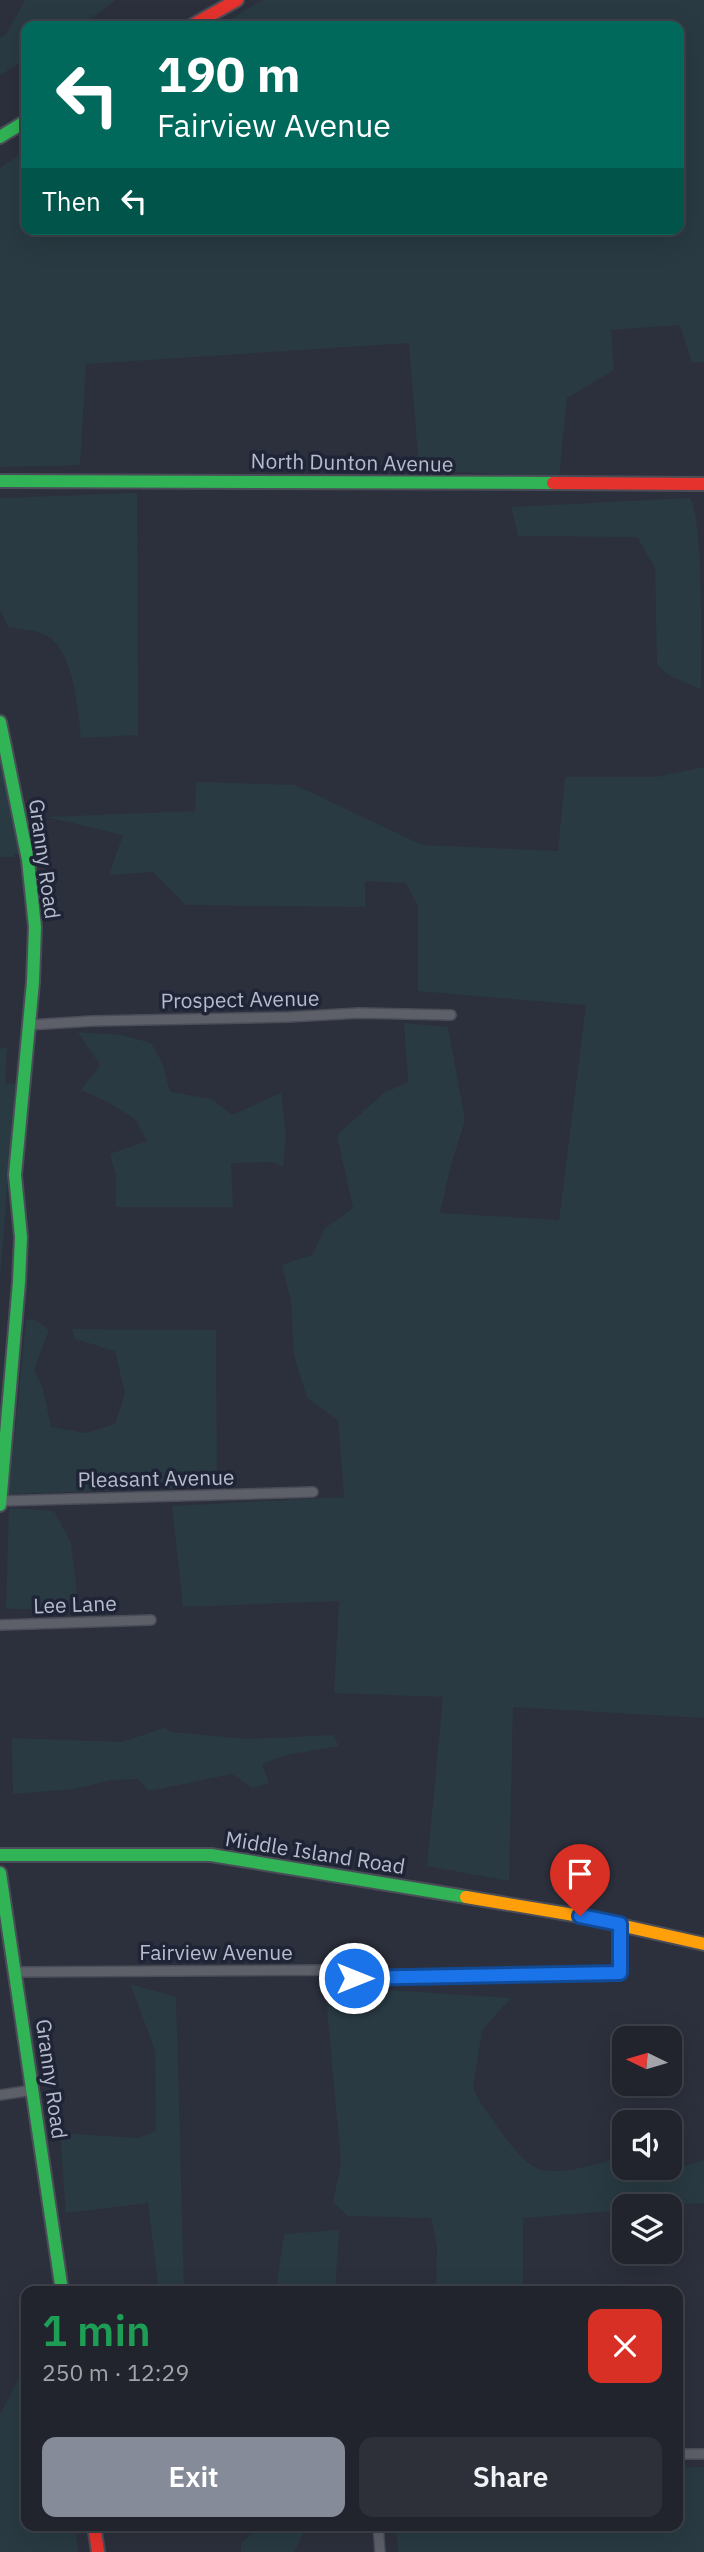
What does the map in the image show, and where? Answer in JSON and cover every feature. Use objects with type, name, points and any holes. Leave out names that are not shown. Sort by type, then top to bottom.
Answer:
[{"type":"street","points":[[200,21],[237,0]]},
{"type":"street","points":[[0,137],[21,124]]},
{"type":"street","name":"North Dunton Avenue","points":[[0,481],[704,484]]},
{"type":"street","name":"Granny Road","points":[[0,722],[28,859],[35,927],[29,1025],[17,1135],[19,1282],[0,1503]]},
{"type":"street","name":"Prospect Avenue","points":[[29,1025],[359,1013],[451,1015]]},
{"type":"street","name":"Pleasant Avenue","points":[[0,1503],[313,1492]]},
{"type":"street","name":"Lee Lane","points":[[0,1625],[151,1620]]},
{"type":"street","name":"Middle Island Road","points":[[0,1855],[211,1855],[620,1924],[704,1944]]},
{"type":"street","name":"Granny Road","points":[[0,1873],[60,2286]]},
{"type":"street","name":"Fairview Avenue","points":[[15,1972],[326,1970],[354,1978],[620,1973],[620,1924]]},
{"type":"street","points":[[0,2095],[33,2090]]},
{"type":"street","points":[[683,2454],[704,2454]]},
{"type":"street","points":[[95,2531],[98,2552]]},
{"type":"street","points":[[379,2531],[380,2552]]},
{"type":"shaded area","points":[[25,0],[116,0],[88,21],[21,21],[21,63],[0,75],[0,38],[6,34]]},
{"type":"shaded area","points":[[262,0],[704,0],[704,362],[692,363],[680,325],[611,330],[614,370],[567,398],[559,477],[419,470],[409,343],[86,364],[80,465],[0,467],[0,168],[21,153],[21,235],[684,235],[684,21],[227,21]]},
{"type":"shaded area","points":[[137,493],[138,735],[81,738],[73,681],[63,653],[46,635],[8,627],[0,610],[0,498]]},
{"type":"shaded area","points":[[690,498],[698,532],[700,559],[701,689],[670,676],[657,665],[655,568],[637,537],[518,536],[511,507]]},
{"type":"shaded area","points":[[0,753],[19,854],[14,854],[14,857],[0,857]]},
{"type":"shaded area","points":[[704,767],[704,1718],[513,1707],[509,1881],[427,1866],[443,1697],[334,1693],[339,1601],[183,1607],[172,1506],[344,1497],[338,1420],[307,1398],[294,1355],[291,1301],[282,1265],[312,1255],[325,1228],[353,1208],[337,1135],[384,1093],[408,1082],[404,1023],[448,1027],[465,1121],[451,1164],[440,1213],[559,1220],[586,1005],[418,991],[418,906],[406,883],[365,881],[365,907],[186,905],[153,872],[109,875],[123,835],[47,817],[195,811],[196,782],[295,785],[422,845],[558,851],[565,777],[656,777]]},
{"type":"shaded area","points":[[78,1032],[122,1035],[151,1043],[162,1062],[170,1092],[212,1099],[232,1115],[281,1093],[286,1137],[283,1167],[273,1162],[231,1163],[233,1207],[116,1207],[116,1176],[110,1154],[147,1141],[135,1119],[108,1102],[81,1090],[100,1065]]},
{"type":"shaded area","points":[[7,1047],[5,1083],[15,1084],[0,1281],[0,1049]]},
{"type":"shaded area","points":[[34,1319],[49,1330],[34,1369],[43,1389],[51,1427],[85,1433],[115,1424],[125,1394],[115,1351],[75,1339],[72,1329],[216,1330],[217,1487],[9,1494],[26,1320]]},
{"type":"shaded area","points":[[9,1508],[54,1511],[71,1543],[79,1610],[6,1609]]},
{"type":"shaded area","points":[[164,1728],[172,1732],[247,1739],[333,1735],[339,1746],[286,1755],[262,1764],[269,1783],[252,1788],[232,1774],[149,1791],[138,1779],[111,1780],[74,1789],[13,1794],[12,1738],[122,1742]]},
{"type":"shaded area","points":[[130,1984],[176,1997],[184,2286],[158,2286],[148,2203],[66,2213],[60,2133],[138,2138],[156,2131],[155,2050]]},
{"type":"shaded area","points":[[325,1986],[511,1998],[482,2030],[473,2087],[477,2097],[515,2150],[533,2166],[542,2170],[561,2171],[612,2160],[612,2180],[682,2180],[682,2167],[704,2160],[704,2203],[682,2204],[682,2194],[612,2194],[612,2211],[523,2218],[523,2286],[436,2286],[437,2247],[431,2218],[348,2216],[333,2202],[341,2163]]},
{"type":"shaded area","points":[[339,2230],[335,2286],[277,2286],[284,2234]]},
{"type":"shaded area","points":[[21,2374],[21,2531],[76,2531],[78,2552],[0,2552],[0,2414]]},
{"type":"shaded area","points":[[704,2467],[704,2552],[398,2552],[396,2531],[683,2531],[683,2468]]},
{"type":"shaded area","points":[[254,2531],[306,2531],[294,2552],[241,2552],[241,2544]]},
{"type":"traffic: fast","points":[[0,137],[21,124]]},
{"type":"traffic: fast","points":[[0,481],[553,483]]},
{"type":"traffic: fast","points":[[0,722],[28,860],[35,927],[33,982],[15,1175],[21,1237],[19,1282],[0,1505]]},
{"type":"traffic: fast","points":[[0,1855],[211,1855],[466,1897]]},
{"type":"traffic: fast","points":[[0,1873],[61,2286]]},
{"type":"traffic: slow","points":[[466,1897],[580,1916],[704,1944]]},
{"type":"traffic: jam","points":[[200,21],[237,0]]},
{"type":"traffic: jam","points":[[553,483],[704,484]]},
{"type":"traffic: jam","points":[[95,2531],[98,2552]]},
{"type":"route","points":[[354,1978],[620,1973],[620,1924],[580,1916]]}]
